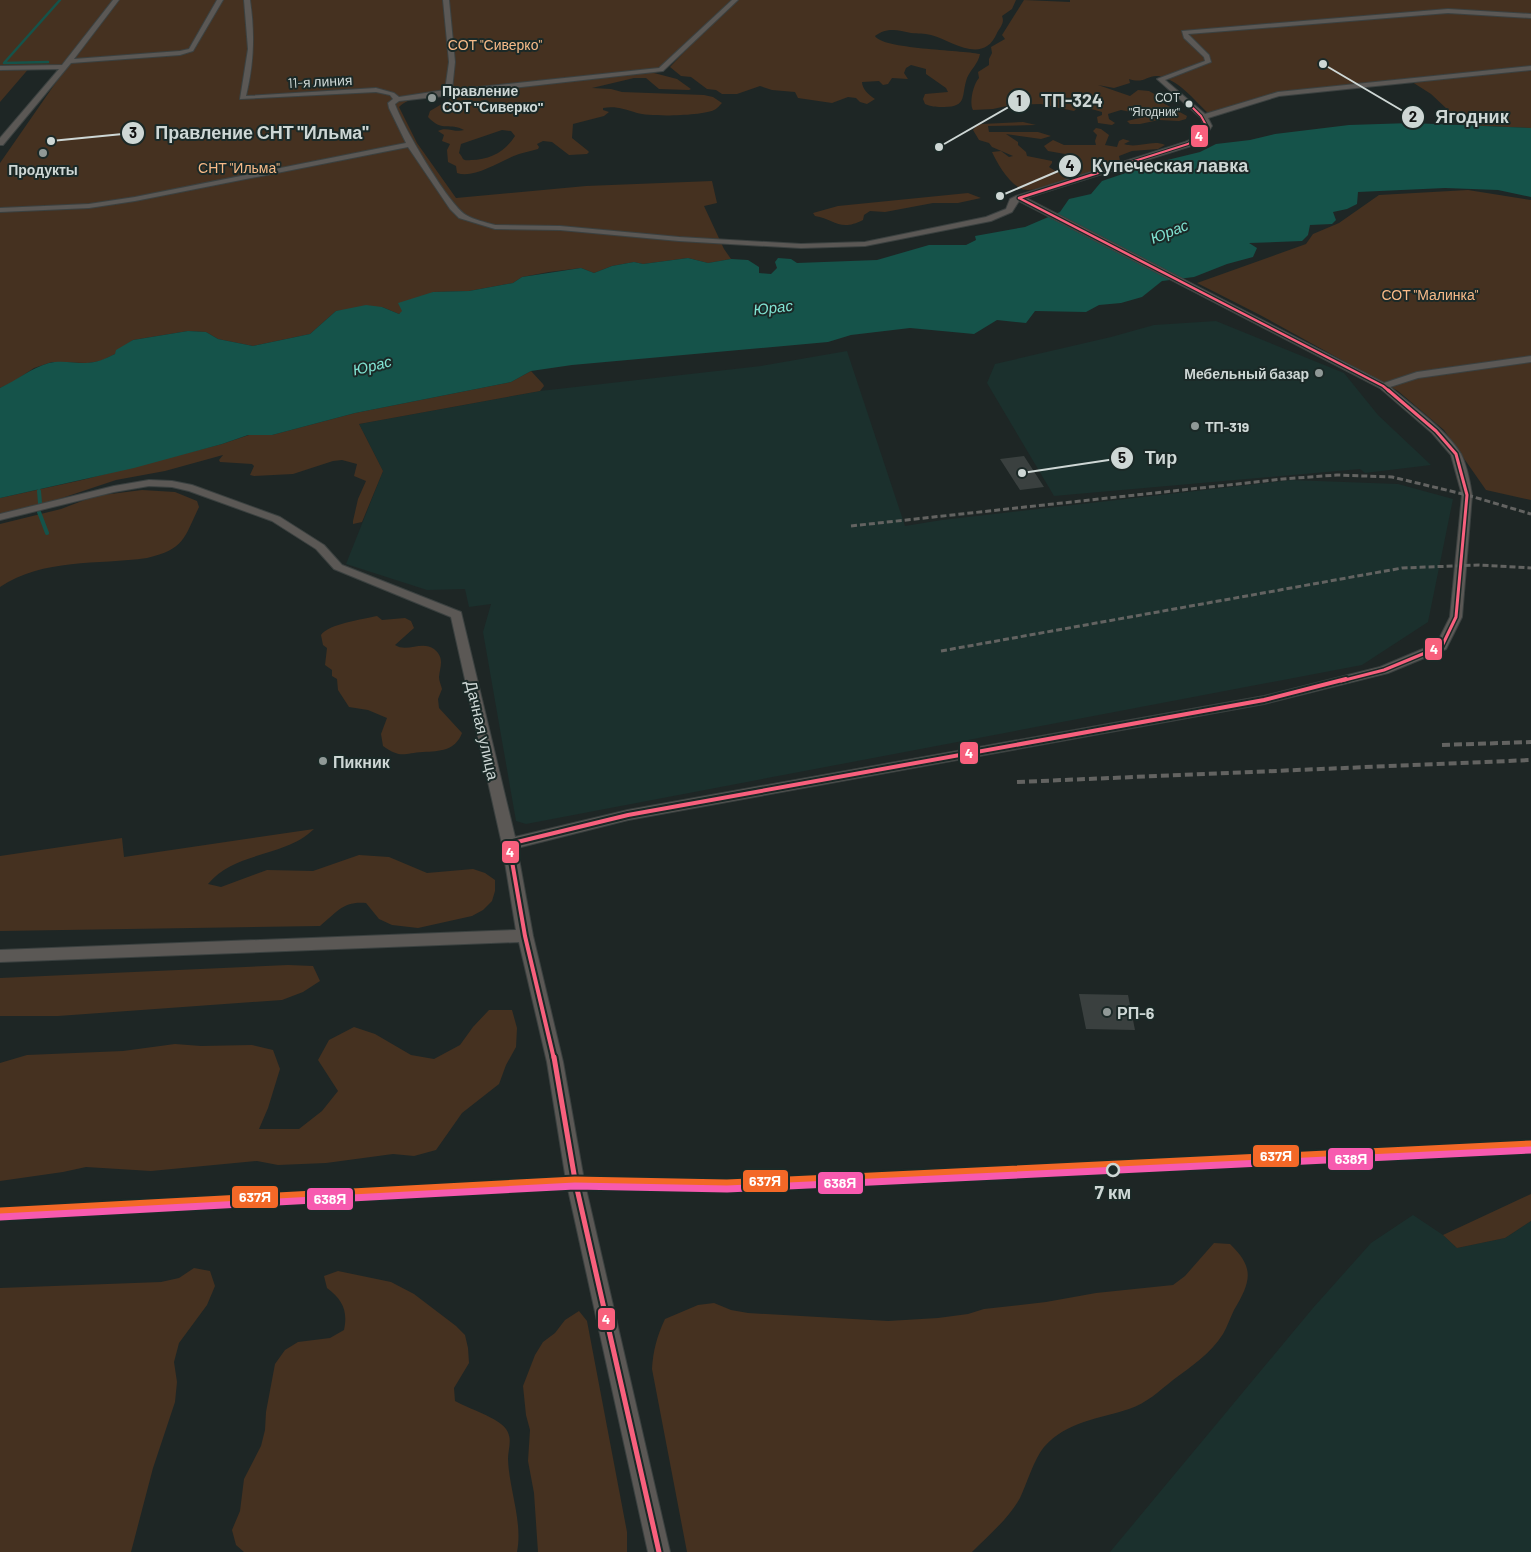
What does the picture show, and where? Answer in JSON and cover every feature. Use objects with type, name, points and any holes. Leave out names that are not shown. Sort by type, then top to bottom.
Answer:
[{"type":"street","points":[[0,143],[69,61],[116,0]]},
{"type":"street","points":[[69,61],[180,53],[191,50],[220,0]]},
{"type":"street","name":"11-я линия","points":[[247,0],[253,35],[252,54],[242,98],[376,90],[392,94],[398,99]]},
{"type":"street","points":[[446,0],[452,62],[448,92]]},
{"type":"street","points":[[735,0],[661,70],[398,99],[391,103],[393,112],[408,136],[410,144],[453,207],[462,216],[482,224],[560,228],[735,243],[829,246],[865,244],[988,219],[1009,210],[1013,201],[1019,198],[1188,144],[1200,138],[1208,126],[1204,117],[1160,79],[1208,62],[1207,56],[1186,37],[1184,32],[1448,11],[1530,15]]},
{"type":"street","points":[[0,68],[63,66]]},
{"type":"street","points":[[1204,117],[1278,94],[1531,68]]},
{"type":"street","points":[[0,210],[89,206],[135,199],[322,160],[410,144]]},
{"type":"street","points":[[509,844],[628,815],[1264,700],[1384,670],[1442,646],[1456,617],[1467,495],[1456,454],[1436,431],[1383,386],[1019,198]]},
{"type":"street","points":[[1383,386],[1417,374],[1531,359]]},
{"type":"street","points":[[0,517],[149,483],[172,484],[192,488],[276,519],[320,547],[338,567],[457,615]]},
{"type":"street","name":"Дачная улица","points":[[457,615],[509,844],[525,936],[555,1062],[575,1180],[659,1552]]},
{"type":"street","points":[[0,956],[525,936]]},
{"type":"shaded area","points":[[1216,321],[1344,373],[1378,415],[1431,465],[1365,473],[1360,469],[1054,496],[987,383],[995,364],[1154,325]]},
{"type":"shaded area","points":[[847,351],[905,526],[942,520],[1291,480],[1398,484],[1453,499],[1428,622],[1362,665],[526,824],[516,821],[483,632],[491,604],[469,607],[465,589],[427,590],[346,564],[383,471],[359,424],[540,391],[761,366]]},
{"type":"shaded area","points":[[1413,1215],[1443,1235],[1457,1248],[1505,1238],[1531,1221],[1531,1552],[1110,1552],[1313,1308],[1371,1243]]},
{"type":"green space","name":"СНТ \"Ильма\"","points":[[0,0],[1016,0],[1012,9],[1002,16],[1002,25],[991,43],[984,48],[966,48],[931,35],[897,30],[884,31],[875,36],[892,44],[980,54],[978,61],[967,78],[962,99],[957,105],[952,106],[937,107],[925,104],[923,99],[925,94],[948,92],[946,88],[926,74],[926,69],[911,65],[906,68],[904,73],[908,79],[892,78],[888,84],[883,85],[879,81],[862,82],[868,94],[875,99],[867,104],[860,102],[856,98],[848,97],[832,103],[798,98],[795,92],[772,90],[760,86],[737,94],[722,94],[716,90],[707,89],[691,77],[681,76],[670,67],[687,49],[658,72],[654,73],[677,79],[691,89],[689,90],[659,89],[646,78],[634,78],[592,88],[611,89],[622,92],[704,95],[713,97],[722,103],[715,109],[699,114],[664,115],[637,113],[608,107],[603,108],[603,110],[609,112],[604,116],[573,124],[572,138],[589,152],[587,154],[569,155],[552,142],[543,141],[537,144],[538,149],[519,154],[480,171],[464,174],[457,173],[456,166],[448,162],[447,150],[450,144],[442,141],[444,135],[438,131],[444,129],[464,130],[438,125],[428,117],[430,111],[457,95],[418,97],[399,107],[417,143],[456,198],[586,186],[712,181],[717,203],[704,206],[724,249],[731,259],[708,263],[688,258],[643,264],[634,262],[612,266],[594,273],[581,268],[522,277],[513,283],[469,291],[433,292],[399,314],[382,307],[336,311],[310,334],[253,346],[218,339],[206,332],[188,331],[133,340],[115,354],[101,361],[88,363],[52,362],[34,368],[0,388],[0,163],[68,65],[31,66],[0,102]],"holes":[[[502,130],[511,131],[515,136],[511,142],[502,151],[491,157],[466,160],[459,153],[461,144]]]},
{"type":"green space","points":[[1024,0],[1070,2],[1070,0],[1531,0],[1531,128],[1464,125],[1431,94],[1409,80],[1276,93],[1208,113],[1179,86],[1172,81],[1158,76],[1142,80],[1129,79],[1130,83],[1114,88],[1098,85],[1130,96],[1138,90],[1149,91],[1156,95],[1163,103],[1187,116],[1186,119],[1179,121],[1159,120],[1140,124],[1130,124],[1127,121],[1170,113],[1151,111],[1136,113],[1121,110],[1108,114],[1109,119],[1115,123],[1112,125],[1098,123],[1097,117],[1102,115],[1102,112],[1088,108],[1087,102],[1084,102],[1074,111],[1041,104],[1011,105],[993,109],[973,110],[973,89],[979,78],[978,72],[989,65],[992,53],[991,47],[1005,39],[1002,35]]},
{"type":"green space","points":[[1023,122],[1036,125],[988,126],[989,132],[1038,132],[1051,136],[1041,139],[1006,134],[1018,142],[1018,145],[1026,152],[1027,156],[1052,161],[1049,167],[1057,172],[1061,171],[1063,165],[1061,161],[1065,154],[1048,151],[1044,146],[1053,140],[1064,145],[1096,145],[1097,135],[1093,131],[1096,128],[1109,135],[1105,145],[1117,147],[1119,141],[1123,139],[1130,141],[1124,144],[1129,145],[1160,143],[1165,145],[1158,149],[1132,151],[1119,156],[1120,161],[1052,185],[1029,190],[1022,189],[1008,178],[992,152],[1001,151],[1009,157],[1013,156],[992,147],[989,143],[979,140],[973,130],[977,125],[982,124]]},
{"type":"green space","name":"СОТ \"Малинка\"","points":[[1468,190],[1531,200],[1531,500],[1486,490],[1444,430],[1398,391],[1260,315],[1197,283],[1306,244],[1313,234],[1339,223],[1379,195]]},
{"type":"green space","points":[[968,193],[981,198],[958,203],[933,203],[885,212],[870,211],[864,215],[863,220],[848,225],[838,224],[815,216],[813,213],[838,206]]},
{"type":"green space","points":[[531,371],[544,386],[540,391],[359,424],[383,471],[362,522],[353,524],[358,499],[366,481],[354,476],[357,464],[342,460],[333,461],[293,474],[254,476],[250,475],[254,466],[252,464],[220,462],[219,460],[223,455],[165,471],[116,480],[53,501],[0,515],[0,498],[82,480],[222,444],[249,435],[272,435],[355,413],[511,382]]},
{"type":"green space","points":[[142,490],[175,492],[197,501],[199,507],[190,527],[182,541],[169,551],[147,558],[52,567],[34,571],[0,587],[0,524],[61,509],[95,496]]},
{"type":"green space","points":[[377,616],[382,620],[405,618],[411,621],[414,628],[395,645],[404,648],[425,646],[434,649],[440,656],[439,679],[442,689],[438,699],[439,708],[462,733],[451,747],[441,750],[403,754],[394,753],[383,746],[381,734],[387,718],[368,710],[349,707],[338,690],[337,679],[332,676],[332,670],[325,665],[327,648],[323,645],[321,635],[338,625]]},
{"type":"green space","points":[[314,829],[289,845],[232,866],[219,873],[208,884],[221,887],[267,870],[313,871],[359,855],[389,857],[427,873],[473,869],[485,873],[495,880],[495,891],[492,901],[483,910],[472,916],[418,928],[392,925],[379,919],[366,903],[358,903],[346,906],[336,912],[320,926],[0,931],[0,856],[122,838],[124,857]]},
{"type":"green space","points":[[288,965],[313,966],[320,981],[303,992],[282,1000],[58,1016],[0,1016],[0,978]]},
{"type":"green space","points":[[489,1010],[512,1010],[517,1028],[516,1047],[506,1065],[499,1084],[462,1113],[436,1150],[414,1156],[393,1154],[326,1163],[278,1165],[257,1161],[151,1171],[86,1167],[0,1181],[0,1063],[27,1055],[123,1051],[175,1044],[201,1046],[252,1045],[273,1050],[280,1069],[268,1108],[259,1129],[299,1129],[322,1111],[338,1091],[318,1060],[329,1040],[354,1027],[375,1034],[411,1055],[434,1059],[460,1045]]},
{"type":"green space","points":[[1531,1194],[1531,1221],[1505,1238],[1457,1248],[1443,1235]]},
{"type":"green space","points":[[1214,1243],[1230,1244],[1244,1260],[1248,1275],[1244,1291],[1218,1341],[1194,1365],[1142,1403],[1129,1409],[1073,1426],[1053,1438],[1037,1458],[1020,1498],[1010,1513],[972,1552],[687,1552],[652,1369],[656,1344],[665,1319],[698,1305],[714,1303],[731,1310],[748,1313],[888,1321],[968,1314],[984,1309],[1046,1302],[1096,1293],[1173,1285],[1185,1276]]},
{"type":"green space","points":[[194,1268],[210,1271],[215,1286],[207,1305],[179,1343],[174,1362],[177,1382],[175,1402],[153,1468],[131,1552],[0,1552],[0,1288],[161,1282],[179,1278]]},
{"type":"green space","points":[[338,1271],[391,1282],[414,1294],[465,1335],[469,1363],[454,1388],[455,1401],[497,1421],[508,1433],[510,1440],[509,1470],[518,1529],[517,1552],[244,1552],[236,1545],[232,1530],[240,1511],[244,1479],[261,1446],[275,1364],[285,1350],[298,1342],[330,1338],[344,1330],[345,1312],[343,1306],[327,1288],[324,1276]]},
{"type":"green space","points":[[579,1311],[587,1321],[627,1532],[627,1552],[538,1552],[534,1493],[528,1461],[530,1430],[526,1415],[523,1386],[535,1355],[543,1342],[555,1333],[565,1320]]},
{"type":"water","name":"Юрас","points":[[1411,123],[1531,128],[1531,197],[1498,190],[1445,188],[1358,192],[1357,204],[1347,209],[1333,212],[1336,220],[1332,224],[1310,225],[1308,235],[1302,241],[1249,243],[1257,248],[1253,257],[1227,264],[1194,277],[1162,281],[1142,297],[1121,303],[1099,305],[1086,312],[1035,311],[1026,323],[997,320],[974,334],[910,328],[851,335],[828,342],[572,365],[531,371],[511,382],[355,413],[272,435],[248,435],[134,468],[0,498],[0,388],[49,363],[89,363],[100,360],[115,354],[116,350],[133,340],[188,331],[206,332],[218,339],[253,346],[310,334],[336,311],[366,305],[382,307],[399,314],[402,311],[398,303],[433,292],[469,291],[513,283],[522,277],[581,268],[594,273],[612,266],[634,262],[643,264],[688,258],[708,263],[731,259],[748,260],[759,267],[759,273],[771,274],[777,268],[775,262],[778,258],[791,259],[797,263],[877,260],[929,245],[966,245],[976,240],[975,236],[1025,227],[1060,212],[1069,199],[1091,194],[1102,181],[1155,163],[1200,152],[1216,144],[1250,140],[1275,134],[1349,125]]},
{"type":"building","points":[[1024,456],[1044,487],[1020,490],[1000,459]]},
{"type":"building","name":"РП-6","points":[[1079,994],[1128,995],[1135,1030],[1086,1029]]},
{"type":"waterway","points":[[48,62],[4,63],[60,0]]},
{"type":"waterway","points":[[39,491],[40,503]]},
{"type":"waterway","points":[[39,512],[47,533]]},
{"type":"railway","points":[[851,526],[1283,479],[1337,475],[1392,477],[1467,495],[1531,514]]},
{"type":"railway","points":[[941,651],[1402,568],[1479,565],[1531,568]]},
{"type":"railway","points":[[1442,745],[1531,742]]},
{"type":"railway","points":[[1017,782],[1531,760]]},
{"type":"transit line","name":"4","points":[[1019,198],[1188,144],[1203,134],[1206,125],[1201,116],[1189,104]]},
{"type":"transit line","name":"4","points":[[659,1552],[575,1180],[555,1062],[525,936],[509,844],[628,815],[1264,700],[1384,670],[1442,646],[1456,617],[1467,495],[1456,454],[1436,431],[1383,386],[1019,198]]},
{"type":"transit line","name":"637Я","points":[[0,1211],[575,1180],[727,1183],[1531,1144]]},
{"type":"transit line","name":"638Я","points":[[0,1217],[575,1186],[727,1189],[1531,1150]]},
{"type":"place","name":"Ягодник","points":[[1323,64]]},
{"type":"place","name":"Правление СОТ \"Сиверко\"","points":[[432,98]]},
{"type":"place","name":"СОТ \"Ягодник\"","points":[[1189,104]]},
{"type":"place","name":"Правление СНТ \"Ильма\"","points":[[51,141]]},
{"type":"place","name":"ТП-324","points":[[939,147]]},
{"type":"place","name":"Продукты","points":[[43,153]]},
{"type":"place","name":"Купеческая лавка","points":[[1000,196]]},
{"type":"place","name":"Мебельный базар","points":[[1319,373]]},
{"type":"place","name":"ТП-319","points":[[1195,426]]},
{"type":"place","name":"Тир","points":[[1022,473]]},
{"type":"place","name":"Пикник","points":[[323,761]]},
{"type":"place","name":"РП-6","points":[[1107,1012]]},
{"type":"place","name":"7 км","points":[[1113,1170]]},
{"type":"park label","name":"СОТ \"Сиверко\"","points":[[495,44]]}]
